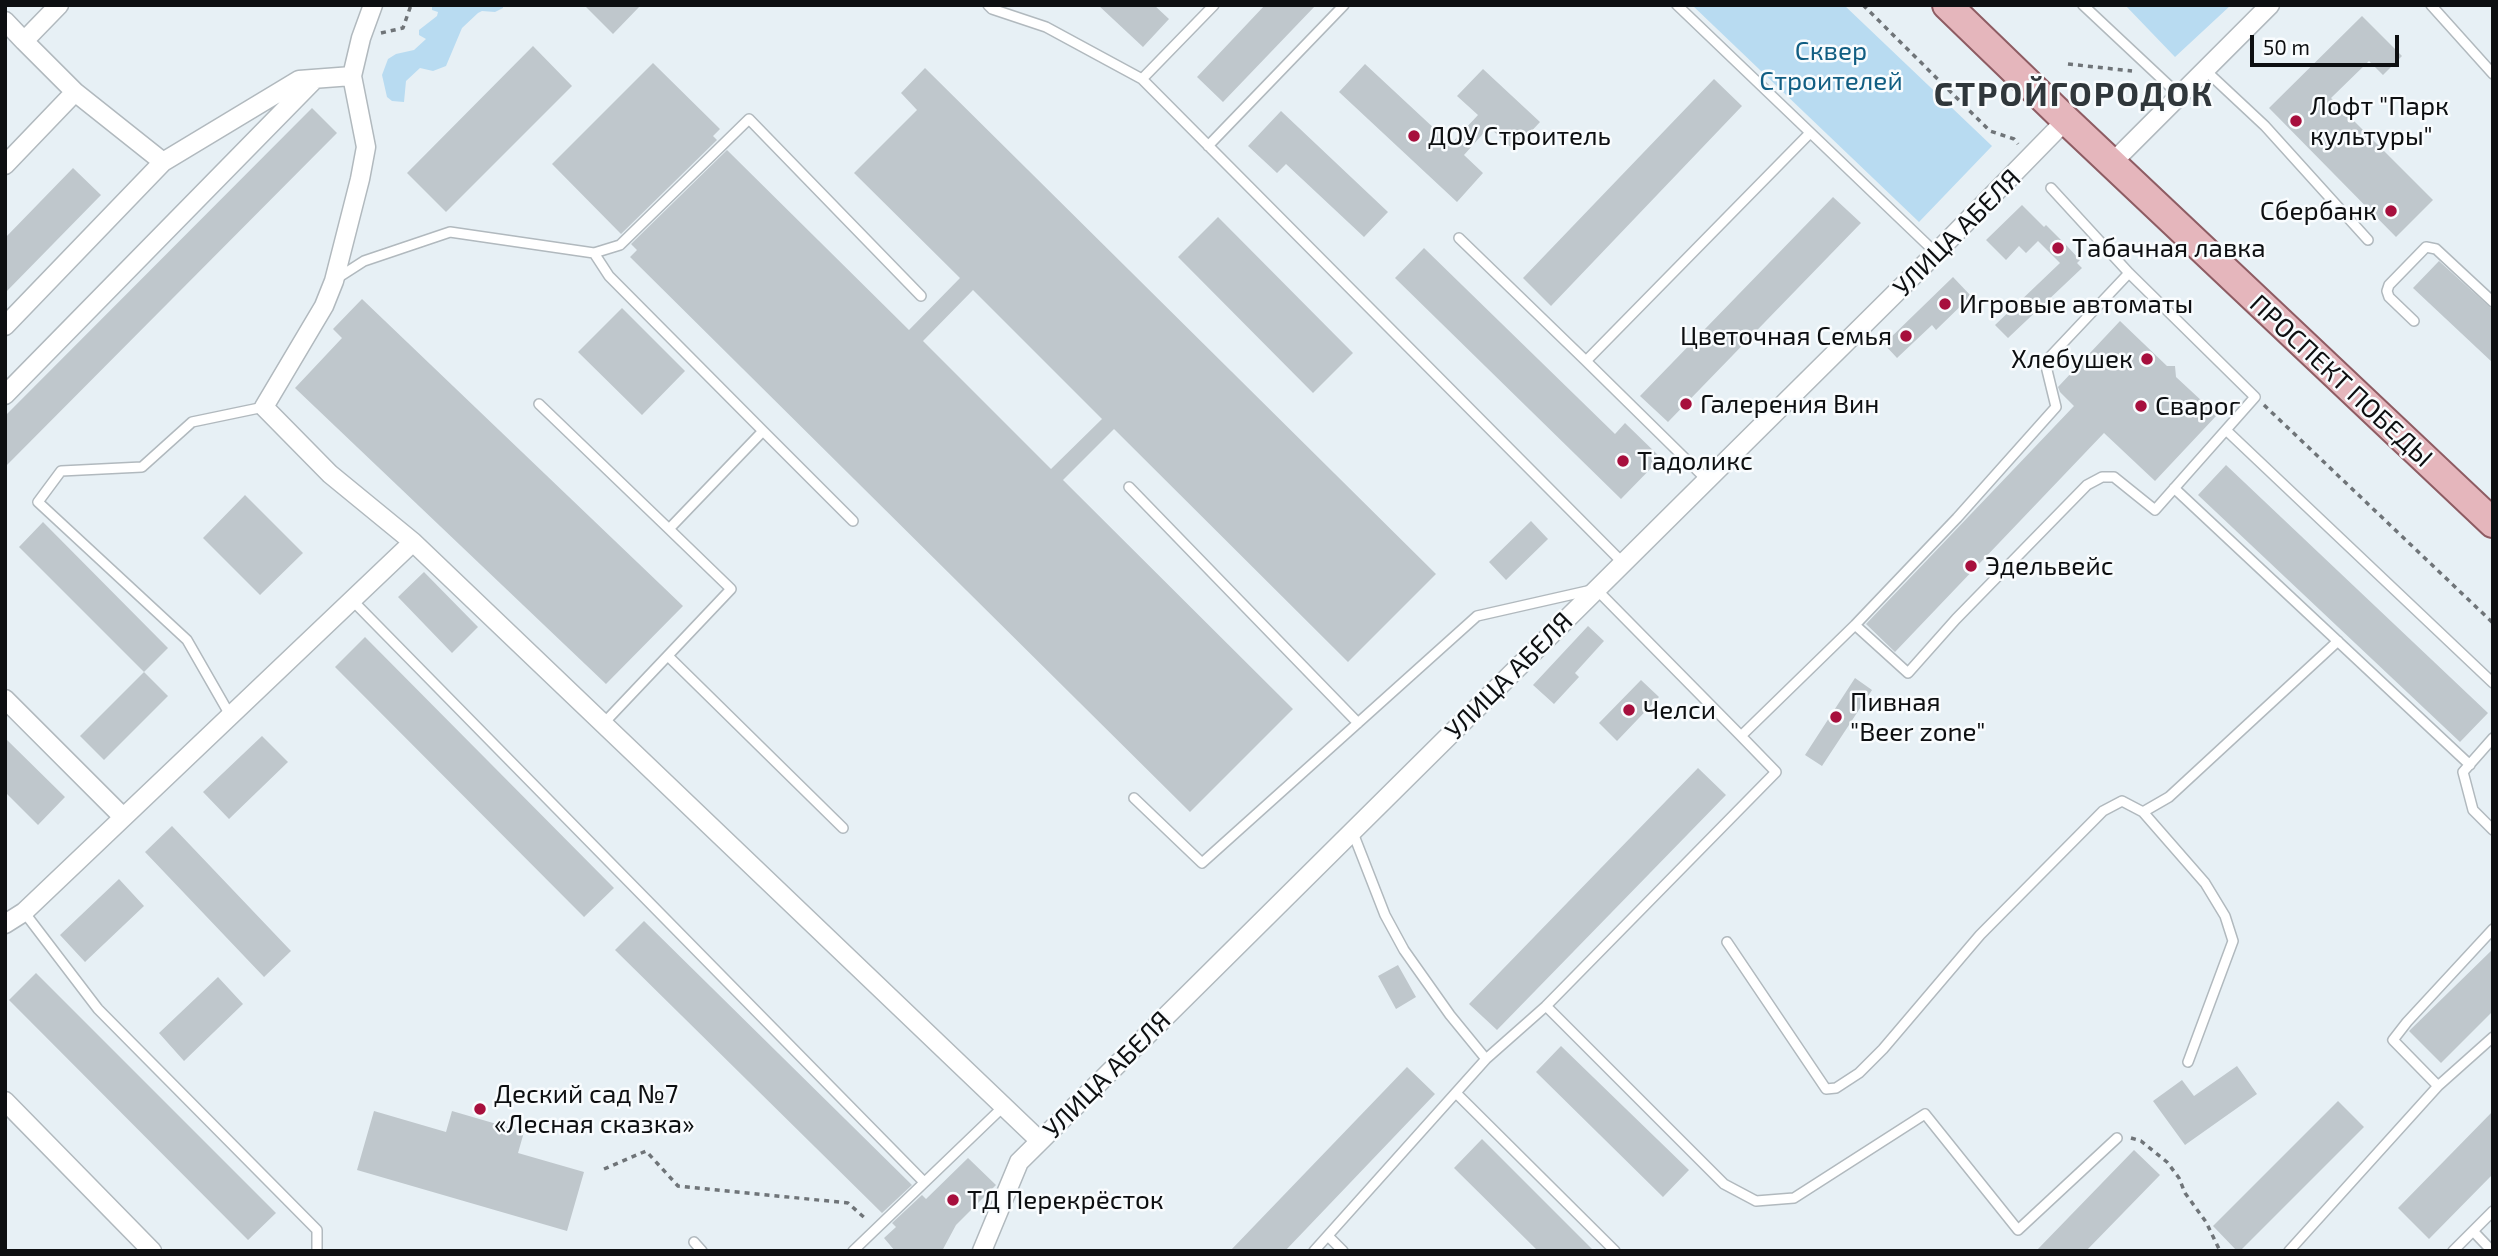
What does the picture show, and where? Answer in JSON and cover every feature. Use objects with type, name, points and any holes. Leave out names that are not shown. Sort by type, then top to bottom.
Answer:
[{"type":"main road","name":"ПРОСПЕКТ ПОБЕДЫ","points":[[1947,5],[2493,523]]},
{"type":"street","points":[[24,41],[59,5]]},
{"type":"street","points":[[373,5],[352,76],[366,147],[334,281],[324,306],[264,407],[330,474],[413,542],[1040,1141]]},
{"type":"street","points":[[2112,163],[2270,5]]},
{"type":"street","points":[[5,20],[75,92],[163,162]]},
{"type":"street","points":[[5,326],[163,162],[299,80],[352,76]]},
{"type":"street","points":[[5,395],[315,79]]},
{"type":"street","points":[[5,165],[75,92]]},
{"type":"street","name":"УЛИЦА АБЕЛЯ","points":[[982,1251],[1019,1162],[2032,158],[2066,120]]},
{"type":"street","points":[[5,924],[24,912],[413,542]]},
{"type":"street","points":[[5,699],[124,817]]},
{"type":"street","points":[[5,1101],[152,1251]]},
{"type":"lane","points":[[988,5],[992,9],[1046,27],[1142,79],[1623,563]]},
{"type":"lane","points":[[1142,79],[1214,5]]},
{"type":"lane","points":[[1208,146],[1344,5]]},
{"type":"lane","points":[[1676,5],[1936,253]]},
{"type":"lane","points":[[2084,5],[2179,95]]},
{"type":"lane","points":[[2431,5],[2493,74]]},
{"type":"lane","points":[[2204,69],[2265,127],[2368,240]]},
{"type":"lane","points":[[334,281],[364,261],[450,232],[594,253],[620,245],[749,119],[921,296]]},
{"type":"lane","points":[[1586,361],[1810,133]]},
{"type":"lane","points":[[1855,625],[1908,673],[1956,619],[2087,485],[2102,477],[2115,477],[2155,510],[2255,397],[2129,273],[2051,188]]},
{"type":"lane","points":[[1459,238],[1707,480]]},
{"type":"lane","points":[[2414,321],[2389,297],[2387,291],[2389,285],[2426,247],[2436,249],[2493,302]]},
{"type":"lane","points":[[594,253],[608,276],[853,521]]},
{"type":"lane","points":[[1741,736],[1855,625],[1957,518],[2056,407],[2045,362],[2129,273]]},
{"type":"lane","points":[[539,404],[732,589],[603,724]]},
{"type":"lane","points":[[230,715],[187,640],[38,502],[61,471],[142,467],[192,422],[264,407]]},
{"type":"lane","points":[[668,529],[764,431]]},
{"type":"lane","points":[[2227,431],[2493,682]]},
{"type":"lane","points":[[1129,487],[1358,723]]},
{"type":"lane","points":[[2175,488],[2470,765]]},
{"type":"lane","points":[[1133,798],[1202,863],[1477,616],[1596,589],[1776,772],[1546,1006],[1486,1059],[1314,1251]]},
{"type":"lane","points":[[351,599],[924,1182]]},
{"type":"lane","points":[[2143,812],[2169,797],[2338,641]]},
{"type":"lane","points":[[668,656],[843,828]]},
{"type":"lane","points":[[2493,738],[2463,772],[2473,810],[2493,830]]},
{"type":"lane","points":[[1727,942],[1826,1089],[1836,1088],[1859,1073],[1883,1049],[1980,935],[2103,811],[2122,801],[2143,812],[2205,883],[2225,916],[2233,941],[2188,1062]]},
{"type":"lane","points":[[1353,833],[1385,915],[1404,950],[1438,999],[1486,1059]]},
{"type":"lane","points":[[24,912],[98,1009],[317,1230],[317,1251]]},
{"type":"lane","points":[[2438,1086],[2393,1040],[2493,929]]},
{"type":"lane","points":[[1546,1006],[1724,1184],[1756,1201],[1794,1198],[1925,1114],[2018,1230],[2117,1138]]},
{"type":"lane","points":[[2289,1251],[2438,1086],[2493,1037]]},
{"type":"lane","points":[[1456,1093],[1615,1251]]},
{"type":"lane","points":[[853,1251],[1004,1106]]},
{"type":"lane","points":[[2453,1251],[2493,1211]]},
{"type":"lane","points":[[2473,1231],[2492,1251]]},
{"type":"lane","points":[[1328,1236],[1343,1251]]},
{"type":"lane","points":[[694,1242],[702,1251]]},
{"type":"path","points":[[362,38],[403,28],[411,5]]},
{"type":"path","points":[[1863,5],[1990,131],[2014,139],[2032,158]]},
{"type":"path","points":[[2068,64],[2158,74]]},
{"type":"path","points":[[2255,397],[2493,623]]},
{"type":"path","points":[[2117,1138],[2141,1141],[2167,1163],[2207,1222],[2220,1251]]},
{"type":"path","points":[[604,1169],[646,1151],[678,1186],[848,1203],[876,1228]]},
{"type":"green space","points":[[432,5],[503,5],[503,8],[495,12],[478,13],[462,28],[446,66],[433,71],[420,68],[406,81],[404,102],[392,101],[387,97],[382,75],[388,59],[396,54],[414,50],[426,39],[419,35],[419,30],[437,16],[438,12],[432,10]]},
{"type":"green space","name":"Сквер Строителей","points":[[1692,5],[1844,5],[1992,146],[1919,222]]},
{"type":"green space","points":[[2125,5],[2231,5],[2175,57]]},
{"type":"building","points":[[584,5],[641,5],[613,34]]},
{"type":"building","points":[[1098,5],[1154,5],[1169,19],[1143,47]]},
{"type":"building","points":[[1265,5],[1316,5],[1223,102],[1197,77]]},
{"type":"building","points":[[2362,16],[2402,56],[2383,75],[2369,61],[2331,98],[2433,200],[2396,237],[2269,108]]},
{"type":"building","points":[[533,46],[572,86],[446,212],[407,173]]},
{"type":"building","points":[[653,63],[720,129],[713,136],[717,140],[621,234],[552,164]]},
{"type":"building","name":"ДОУ Строитель","points":[[1365,64],[1451,144],[1478,115],[1457,96],[1483,69],[1540,122],[1514,150],[1489,127],[1464,155],[1483,173],[1457,202],[1339,92]]},
{"type":"building","points":[[925,68],[1436,574],[1348,662],[1114,429],[1063,480],[1293,709],[1190,812],[630,257],[637,250],[631,244],[727,150],[909,330],[960,278],[854,173],[917,110],[901,93]],"holes":[[[973,290],[1102,419],[1051,469],[923,341]]]},
{"type":"building","points":[[1714,79],[1742,106],[1551,306],[1523,278]]},
{"type":"building","points":[[312,108],[337,133],[5,467],[5,416]]},
{"type":"building","points":[[1281,111],[1388,212],[1364,237],[1286,164],[1277,173],[1248,146]]},
{"type":"building","points":[[73,168],[101,195],[5,293],[5,238]]},
{"type":"building","points":[[1833,197],[1861,223],[1668,422],[1640,396]]},
{"type":"building","points":[[2022,205],[2067,246],[2080,260],[2077,263],[2082,268],[2008,338],[1995,325],[2060,263],[2038,241],[2026,253],[2019,246],[2006,260],[1986,240]]},
{"type":"building","points":[[1218,217],[1353,353],[1313,393],[1178,257]]},
{"type":"building","points":[[1424,248],[1615,434],[1625,423],[1661,458],[1621,499],[1395,278]]},
{"type":"building","points":[[2439,261],[2493,310],[2493,363],[2413,288]]},
{"type":"building","points":[[1953,277],[1971,296],[1936,330],[1932,325],[1897,358],[1884,344]]},
{"type":"building","points":[[362,299],[683,606],[606,684],[295,388],[342,338],[333,329]]},
{"type":"building","points":[[622,308],[685,371],[642,415],[578,352]]},
{"type":"building","points":[[2120,321],[2167,366],[2175,366],[2176,377],[2217,415],[2155,481],[2104,433],[1895,652],[1866,624],[2074,406],[2058,387]]},
{"type":"building","points":[[2226,465],[2488,713],[2460,742],[2198,495]]},
{"type":"building","points":[[245,495],[303,553],[260,595],[203,538]]},
{"type":"building","points":[[1531,521],[1548,539],[1506,580],[1489,562]]},
{"type":"building","points":[[43,522],[168,648],[144,672],[19,547]]},
{"type":"building","points":[[424,572],[478,627],[452,653],[398,597]]},
{"type":"building","points":[[1588,626],[1604,641],[1575,673],[1579,677],[1554,704],[1533,685]]},
{"type":"building","points":[[365,637],[614,888],[584,917],[335,667]]},
{"type":"building","points":[[144,672],[168,696],[104,760],[80,736]]},
{"type":"building","points":[[1855,678],[1872,690],[1822,766],[1805,755]]},
{"type":"building","name":"Челси","points":[[1641,680],[1659,697],[1617,741],[1599,723]]},
{"type":"building","points":[[262,736],[288,762],[229,819],[203,792]]},
{"type":"building","points":[[5,738],[65,797],[38,825],[5,792]]},
{"type":"building","points":[[1698,768],[1726,795],[1497,1030],[1469,1004]]},
{"type":"building","points":[[172,826],[291,951],[264,977],[145,852]]},
{"type":"building","points":[[119,879],[144,906],[85,962],[60,935]]},
{"type":"building","points":[[644,921],[912,1185],[882,1213],[615,950]]},
{"type":"building","points":[[2493,949],[2493,1011],[2441,1063],[2409,1031]]},
{"type":"building","points":[[1398,965],[1416,997],[1396,1009],[1378,976]]},
{"type":"building","points":[[36,973],[276,1213],[248,1240],[9,1000]]},
{"type":"building","points":[[218,977],[243,1004],[184,1061],[159,1033]]},
{"type":"building","points":[[1561,1046],[1689,1170],[1663,1197],[1536,1072]]},
{"type":"building","points":[[2237,1066],[2257,1094],[2185,1145],[2153,1101],[2182,1080],[2194,1096]]},
{"type":"building","points":[[1407,1067],[1435,1094],[1285,1251],[1230,1251]]},
{"type":"building","points":[[2338,1101],[2364,1127],[2237,1251],[2213,1226]]},
{"type":"building","points":[[374,1111],[446,1132],[452,1111],[524,1132],[518,1153],[584,1172],[567,1231],[357,1170]]},
{"type":"building","points":[[2493,1111],[2493,1174],[2429,1239],[2398,1208]]},
{"type":"building","points":[[1482,1139],[1594,1251],[1538,1251],[1454,1168]]},
{"type":"building","points":[[2134,1150],[2160,1175],[2086,1251],[2036,1251]]},
{"type":"building","name":"ТД Перекрёсток","points":[[968,1158],[996,1185],[956,1225],[942,1251],[895,1251],[884,1238],[896,1227],[892,1223],[922,1195],[926,1199]]},
{"type":"place","name":"Лофт \"Парк культуры\"","points":[[2296,121]]},
{"type":"place","name":"ДОУ Строитель","points":[[1414,136]]},
{"type":"place","name":"Сбербанк","points":[[2391,211]]},
{"type":"place","name":"Табачная лавка","points":[[2058,248]]},
{"type":"place","name":"Игровые автоматы","points":[[1945,304]]},
{"type":"place","name":"Цветочная Семья","points":[[1906,336]]},
{"type":"place","name":"Хлебушек","points":[[2147,359]]},
{"type":"place","name":"Галерения Вин","points":[[1686,404]]},
{"type":"place","name":"Сварог","points":[[2141,406]]},
{"type":"place","name":"Тадоликс","points":[[1623,461]]},
{"type":"place","name":"Эдельвейс","points":[[1971,566]]},
{"type":"place","name":"Челси","points":[[1629,710]]},
{"type":"place","name":"Пивная \"Beer zone\"","points":[[1836,717]]},
{"type":"place","name":"Деский сад №7 «Лесная сказка»","points":[[480,1109]]},
{"type":"place","name":"ТД Перекрёсток","points":[[953,1200]]},
{"type":"district","name":"СТРОЙГОРОДОК","points":[[2074,95]]}]
